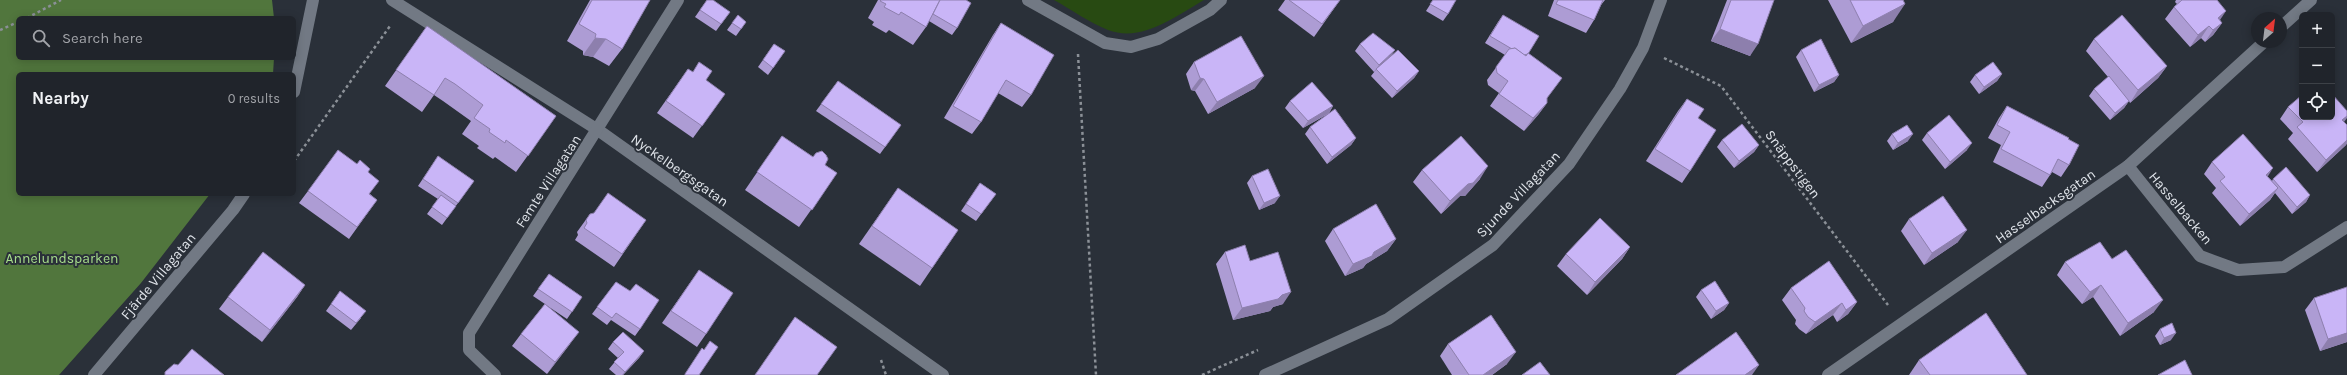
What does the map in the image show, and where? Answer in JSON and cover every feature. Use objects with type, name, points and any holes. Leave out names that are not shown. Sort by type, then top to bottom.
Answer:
[{"type":"street","points":[[296,83],[314,0]]},
{"type":"street","name":"Nyckelbergsgatan","points":[[392,0],[598,130],[943,375]]},
{"type":"street","name":"Femte Villagatan","points":[[495,375],[469,350],[469,333],[598,130],[678,0]]},
{"type":"street","points":[[1028,0],[1105,43],[1131,47],[1158,39],[1210,10],[1221,0]]},
{"type":"street","name":"Sjunde Villagatan","points":[[1265,375],[1388,319],[1493,245],[1569,164],[1620,89],[1643,48],[1661,0]]},
{"type":"street","points":[[2287,22],[2311,0]]},
{"type":"street","name":"Hasselbacksgatan","points":[[1828,375],[2128,166],[2257,48]]},
{"type":"street","name":"Hasselbacken","points":[[2128,166],[2200,256],[2238,270],[2284,267],[2347,226]]},
{"type":"street","name":"Fjärde Villagatan","points":[[94,375],[228,216],[243,196]]},
{"type":"path","points":[[31,16],[61,0]]},
{"type":"path","points":[[296,158],[379,43],[402,7]]},
{"type":"path","points":[[0,30],[16,23]]},
{"type":"path","points":[[1076,28],[1096,375]]},
{"type":"path","name":"Snäppstigen","points":[[1643,48],[1721,86],[1902,323]]},
{"type":"path","points":[[1202,375],[1261,349]]},
{"type":"green space","name":"Annelundsparken","points":[[0,0],[272,0],[274,16],[16,16],[16,60],[274,60],[273,72],[16,72],[16,196],[208,196],[141,283],[59,375],[0,375]]},
{"type":"green space","points":[[1054,0],[1204,0],[1158,26],[1133,33],[1121,33],[1108,30],[1094,24]]},
{"type":"building","points":[[592,0],[650,0],[622,49],[606,39],[595,38],[596,34],[579,24]]},
{"type":"building","points":[[707,0],[713,0],[730,12],[721,24],[700,10]]},
{"type":"building","points":[[940,0],[926,27],[901,12],[899,15],[884,7],[886,4],[880,1]]},
{"type":"building","points":[[940,0],[966,0],[971,3],[957,28],[933,14]]},
{"type":"building","points":[[1289,0],[1340,0],[1322,24]]},
{"type":"building","points":[[1433,0],[1456,0],[1448,14],[1430,4]]},
{"type":"building","points":[[1558,0],[1603,0],[1594,20],[1556,4]]},
{"type":"building","points":[[1731,0],[1774,0],[1758,44],[1720,29]]},
{"type":"building","points":[[1850,0],[1903,0],[1905,4],[1863,26]]},
{"type":"building","points":[[2182,0],[2217,0],[2226,11],[2218,18],[2222,23],[2213,30],[2209,26],[2198,35],[2174,7]]},
{"type":"building","points":[[738,15],[746,22],[741,29],[732,23]]},
{"type":"building","points":[[1503,15],[1539,36],[1528,54],[1524,55],[1515,48],[1512,49],[1490,36]]},
{"type":"building","points":[[2122,15],[2167,66],[2138,90],[2094,39]]},
{"type":"building","points":[[1001,23],[1054,55],[1031,95],[1006,80],[981,122],[953,106]]},
{"type":"building","points":[[427,26],[556,116],[528,156],[506,140],[505,143],[489,132],[490,129],[474,118],[483,105],[455,84],[445,78],[434,95],[396,70]]},
{"type":"building","points":[[1373,33],[1395,50],[1379,65],[1360,44]]},
{"type":"building","points":[[1241,36],[1264,76],[1217,102],[1204,79],[1200,78],[1194,62]]},
{"type":"building","points":[[1821,39],[1839,75],[1819,85],[1801,50]]},
{"type":"building","points":[[774,44],[785,51],[773,68],[763,60]]},
{"type":"building","points":[[1515,48],[1526,56],[1528,53],[1562,78],[1547,98],[1547,103],[1533,118],[1499,94],[1508,81],[1497,73],[1496,67],[1509,49]]},
{"type":"building","points":[[1398,50],[1419,71],[1397,91],[1376,69]]},
{"type":"building","points":[[699,62],[712,71],[706,80],[725,94],[702,126],[666,101],[688,69],[693,72]]},
{"type":"building","points":[[1993,62],[2002,74],[1984,87],[1975,75]]},
{"type":"building","points":[[2109,76],[2129,101],[2115,113],[2094,89]]},
{"type":"building","points":[[838,81],[901,125],[885,147],[821,104]]},
{"type":"building","points":[[1312,82],[1333,106],[1308,121],[1290,101]]},
{"type":"building","points":[[2335,97],[2347,111],[2347,116],[2342,120],[2347,125],[2347,140],[2326,160],[2297,127],[2303,122],[2301,120],[2335,120]]},
{"type":"building","points":[[2299,98],[2299,118],[2288,107]]},
{"type":"building","points":[[1687,99],[1704,109],[1698,118],[1716,130],[1690,171],[1655,149]]},
{"type":"building","points":[[2007,106],[2069,138],[2068,139],[2079,145],[2069,165],[2058,159],[2050,175],[2001,149],[2010,132],[1997,125]]},
{"type":"building","points":[[1335,109],[1356,138],[1332,157],[1310,127]]},
{"type":"building","points":[[1949,115],[1972,143],[1950,162],[1927,133]]},
{"type":"building","points":[[1742,124],[1759,145],[1739,161],[1722,140]]},
{"type":"building","points":[[1907,125],[1913,134],[1898,143],[1892,134]]},
{"type":"building","points":[[2243,134],[2273,168],[2266,175],[2278,188],[2249,214],[2220,181],[2225,177],[2212,162]]},
{"type":"building","points":[[782,136],[813,157],[816,153],[822,151],[828,159],[825,165],[837,173],[812,210],[757,172]]},
{"type":"building","points":[[1461,136],[1488,166],[1473,183],[1468,184],[1450,201],[1422,170]]},
{"type":"building","points":[[338,150],[357,164],[360,160],[370,169],[368,172],[379,181],[369,194],[377,200],[357,227],[308,191]]},
{"type":"building","points":[[438,156],[474,181],[458,203],[423,179]]},
{"type":"building","points":[[2286,167],[2310,195],[2297,207],[2273,179]]},
{"type":"building","points":[[1268,169],[1280,196],[1264,203],[1252,176]]},
{"type":"building","points":[[980,183],[996,194],[981,214],[966,204]]},
{"type":"building","points":[[898,188],[958,230],[932,268],[872,226]]},
{"type":"building","points":[[608,193],[646,220],[622,254],[584,228],[587,223],[586,220],[590,214],[594,213]]},
{"type":"building","points":[[441,195],[456,206],[447,218],[432,207]]},
{"type":"building","points":[[1943,196],[1967,230],[1932,253],[1909,219]]},
{"type":"building","points":[[1376,204],[1396,239],[1374,252],[1372,256],[1353,264],[1333,229]]},
{"type":"building","points":[[1600,218],[1630,247],[1595,282],[1566,254]]},
{"type":"building","points":[[2100,242],[2112,259],[2126,250],[2163,300],[2128,323],[2101,285],[2090,292],[2065,262]]},
{"type":"building","points":[[1245,245],[1250,261],[1278,252],[1291,292],[1282,295],[1278,299],[1242,308],[1225,252]]},
{"type":"building","points":[[263,252],[305,285],[270,330],[228,297]]},
{"type":"building","points":[[1829,261],[1857,302],[1846,310],[1842,303],[1815,322],[1808,317],[1804,311],[1805,308],[1791,288]]},
{"type":"building","points":[[699,270],[733,293],[706,334],[671,311]]},
{"type":"building","points":[[549,274],[582,297],[572,312],[538,289]]},
{"type":"building","points":[[1715,281],[1729,303],[1716,311],[1701,290]]},
{"type":"building","points":[[616,282],[630,291],[636,284],[659,300],[640,329],[616,313],[612,318],[597,307]]},
{"type":"building","points":[[2347,287],[2347,333],[2328,339],[2314,298]]},
{"type":"building","points":[[340,291],[366,311],[356,323],[331,304]]},
{"type":"building","points":[[545,304],[579,332],[555,362],[521,334]]},
{"type":"building","points":[[1986,313],[2027,375],[1930,375],[1919,360]]},
{"type":"building","points":[[1491,315],[1516,352],[1483,375],[1469,375],[1448,344]]},
{"type":"building","points":[[795,317],[837,347],[817,375],[755,375]]},
{"type":"building","points":[[2172,323],[2176,333],[2164,338],[2160,329]]},
{"type":"building","points":[[623,332],[644,351],[625,372],[614,362],[624,352],[613,342]]},
{"type":"building","points":[[1736,332],[1759,365],[1745,375],[1676,375]]},
{"type":"building","points":[[710,341],[718,347],[699,375],[685,375],[702,348],[704,350]]},
{"type":"building","points":[[192,349],[224,375],[165,375],[165,372],[174,364],[178,365]]},
{"type":"building","points":[[2185,360],[2192,375],[2158,375]]},
{"type":"building","points":[[1540,362],[1550,375],[1522,375]]}]
